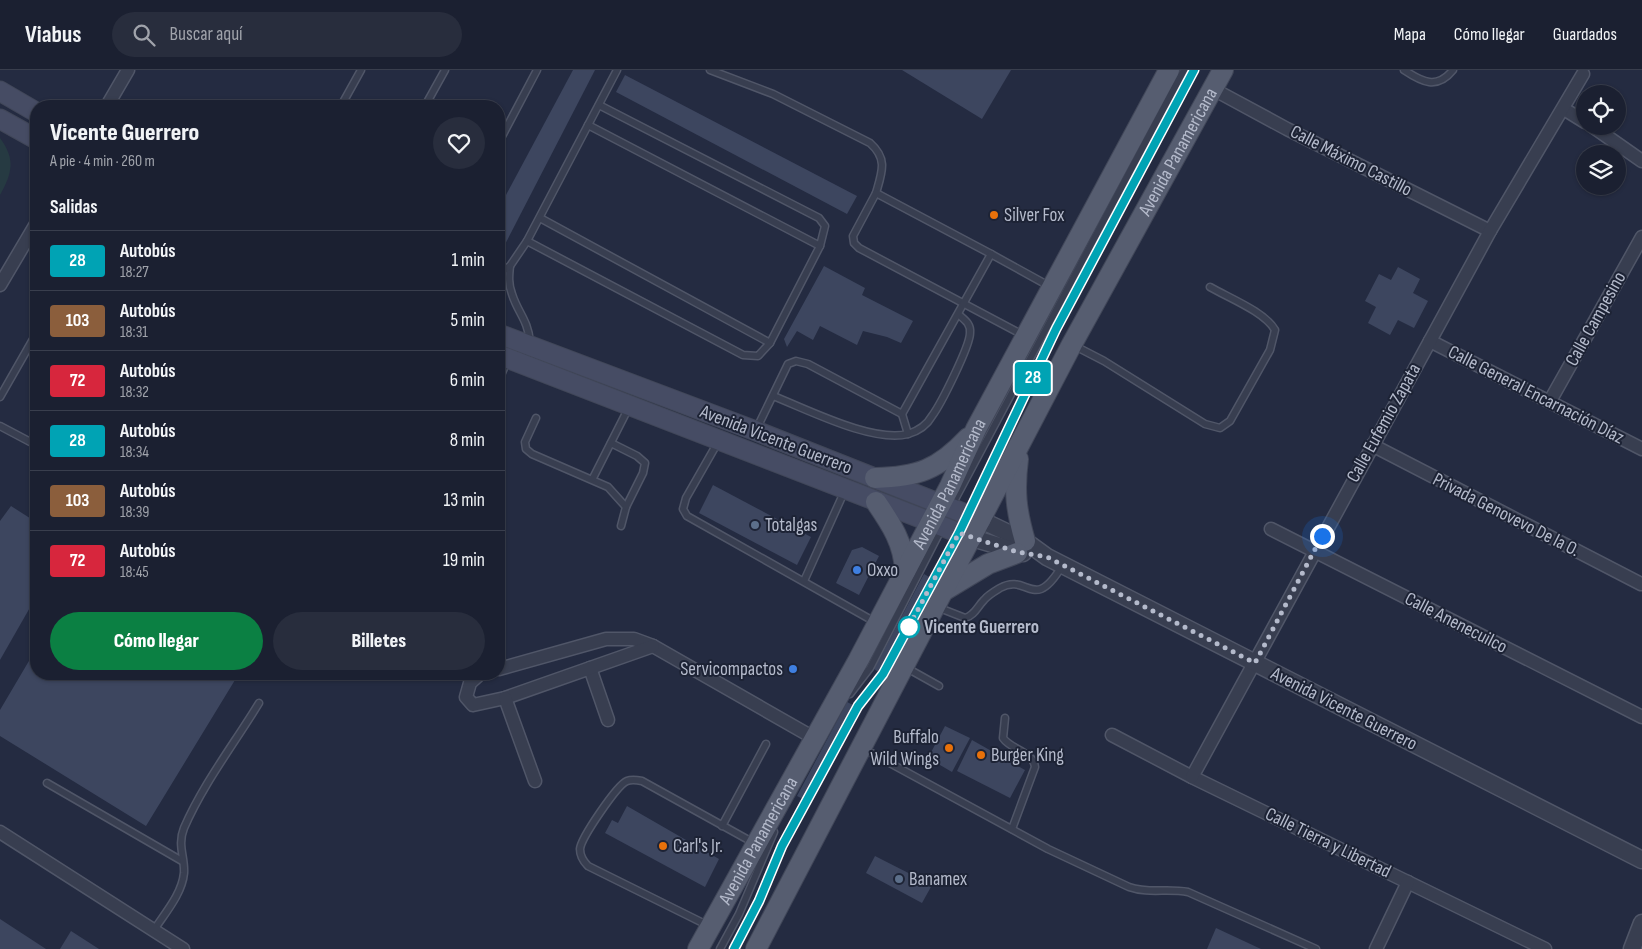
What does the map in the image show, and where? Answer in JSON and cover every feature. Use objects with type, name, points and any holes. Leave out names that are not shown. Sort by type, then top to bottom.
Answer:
[{"type":"main road","name":"Avenida Panamericana","points":[[756,949],[863,748],[939,599],[976,429],[1170,70]]},
{"type":"main road","name":"Avenida Panamericana","points":[[698,949],[905,571],[955,521],[1020,447],[1072,344],[1223,70]]},
{"type":"main road","points":[[0,91],[30,108]]},
{"type":"main road","points":[[0,119],[30,136]]},
{"type":"main road","name":"Avenida Vicente Guerrero","points":[[505,336],[875,478],[955,521]]},
{"type":"main road","name":"Avenida Vicente Guerrero","points":[[505,358],[876,502],[955,521]]},
{"type":"main road","points":[[875,478],[903,477],[933,468],[952,456],[976,429]]},
{"type":"main road","points":[[939,599],[988,564],[1021,547],[1014,488],[1020,447]]},
{"type":"main road","points":[[876,502],[893,527],[902,545],[905,571]]},
{"type":"street","points":[[110,100],[128,70]]},
{"type":"street","name":"Calle Eufemio Zapata","points":[[1192,777],[1313,552],[1490,231],[1583,74]]},
{"type":"street","name":"Calle Máximo Castillo","points":[[1213,89],[1278,125],[1490,231]]},
{"type":"street","points":[[1564,109],[1576,116]]},
{"type":"street","points":[[1605,135],[1642,161]]},
{"type":"street","points":[[0,285],[30,234]]},
{"type":"street","name":"Calle Campesino","points":[[1550,401],[1642,237]]},
{"type":"street","name":"Calle General Encarnación Díaz","points":[[1430,341],[1642,449]]},
{"type":"street","name":"Privada Genovevo De la O.","points":[[1372,445],[1641,584]]},
{"type":"street","name":"Avenida Vicente Guerrero","points":[[955,521],[1047,557],[1642,860]]},
{"type":"street","name":"Calle Anenecuilco","points":[[1271,529],[1313,552],[1642,716]]},
{"type":"street","points":[[505,666],[606,639],[634,639],[653,646],[814,738]]},
{"type":"street","points":[[472,680],[470,682],[466,697],[470,703],[478,706],[653,646]]},
{"type":"street","points":[[590,668],[608,720]]},
{"type":"street","points":[[505,698],[535,781]]},
{"type":"street","name":"Calle Tierra y Libertad","points":[[1112,735],[1192,777],[1545,949]]},
{"type":"street","points":[[0,832],[183,949]]},
{"type":"street","points":[[1376,949],[1408,882]]},
{"type":"street","points":[[1632,949],[1642,923]]},
{"type":"lane","points":[[344,100],[361,70]]},
{"type":"lane","points":[[428,100],[445,70]]},
{"type":"lane","points":[[505,131],[538,70]]},
{"type":"lane","points":[[505,270],[510,266],[527,241],[540,218],[617,70]]},
{"type":"lane","points":[[710,70],[773,94],[870,143],[880,154],[884,162],[876,193],[854,236],[854,243],[1026,336]]},
{"type":"lane","points":[[734,949],[759,901],[782,846],[858,706],[883,674],[955,521],[1184,70]]},
{"type":"lane","points":[[843,705],[870,668],[955,521],[1194,70]]},
{"type":"lane","points":[[1404,70],[1417,79],[1435,83],[1446,78],[1453,70]]},
{"type":"lane","points":[[527,241],[743,355],[758,356],[770,343],[820,246],[824,226],[819,218],[599,105]]},
{"type":"lane","points":[[588,125],[820,246]]},
{"type":"lane","points":[[876,193],[1052,288]]},
{"type":"lane","points":[[540,218],[770,343]]},
{"type":"lane","points":[[902,414],[959,315],[991,254]]},
{"type":"lane","points":[[510,266],[509,282],[512,294],[529,327],[530,346]]},
{"type":"lane","points":[[1072,344],[1104,361],[1205,424],[1220,428],[1230,421],[1270,350],[1275,330],[1271,323],[1262,316],[1210,287]]},
{"type":"lane","points":[[773,396],[862,431],[886,435],[908,434],[922,428],[932,417],[967,347],[970,333],[968,322],[959,315]]},
{"type":"lane","points":[[0,396],[30,344]]},
{"type":"lane","points":[[756,431],[788,364],[796,361],[808,364],[902,414],[908,434]]},
{"type":"lane","points":[[593,478],[629,406]]},
{"type":"lane","points":[[536,418],[525,442],[529,452],[593,478],[608,487],[626,507]]},
{"type":"lane","points":[[0,426],[30,442]]},
{"type":"lane","points":[[718,440],[686,498],[683,509],[687,516],[701,526],[804,581],[877,623]]},
{"type":"lane","points":[[611,443],[641,458],[645,463],[643,473],[626,507],[621,526]]},
{"type":"lane","points":[[804,581],[845,489]]},
{"type":"lane","points":[[939,599],[965,618],[971,616],[984,599],[1002,587],[1014,585],[1039,591],[1049,586],[1063,565]]},
{"type":"lane","points":[[905,667],[939,686]]},
{"type":"lane","points":[[154,930],[181,886],[184,872],[180,843],[184,829],[200,799],[259,703]]},
{"type":"lane","points":[[1005,718],[1003,738],[1006,743],[1030,756],[1034,760],[1035,767],[1012,829]]},
{"type":"lane","points":[[722,826],[766,744]]},
{"type":"lane","points":[[863,748],[1048,849],[1129,887],[1142,891],[1171,889],[1188,892],[1316,949]]},
{"type":"lane","points":[[710,927],[588,866],[581,855],[580,849],[584,837],[617,789],[628,780],[642,781],[755,844]]},
{"type":"lane","points":[[47,783],[182,861]]},
{"type":"lane","points":[[720,949],[739,914],[776,828]]},
{"type":"shaded area","points":[[0,138],[8,153],[10,166],[7,180],[0,195]]},
{"type":"building","points":[[573,70],[595,70],[505,244],[505,197]]},
{"type":"building","points":[[902,70],[1011,70],[982,119]]},
{"type":"building","points":[[625,75],[857,196],[847,214],[616,92]]},
{"type":"building","points":[[824,266],[865,288],[862,295],[913,321],[901,343],[887,337],[863,331],[857,345],[820,326],[813,340],[797,331],[787,347],[784,339]]},
{"type":"building","points":[[1398,267],[1420,279],[1413,293],[1428,301],[1414,328],[1398,320],[1390,335],[1368,323],[1376,307],[1365,301],[1379,274],[1391,280]]},
{"type":"building","name":"Totalgas","points":[[713,485],[811,537],[797,565],[699,513]]},
{"type":"building","points":[[11,506],[30,518],[30,608],[0,660],[0,521]]},
{"type":"building","name":"Oxxo","points":[[862,547],[879,556],[859,595],[836,583],[852,550]]},
{"type":"building","name":"Vicente Guerrero","points":[[924,574],[931,578],[880,673],[874,669]]},
{"type":"building","points":[[30,659],[30,680],[235,680],[146,826],[0,736],[0,710]]},
{"type":"building","points":[[847,702],[853,705],[805,800],[797,796]]},
{"type":"building","name":"Buffalo Wild Wings","points":[[945,726],[970,738],[952,772],[928,758]]},
{"type":"building","name":"Burger King","points":[[972,740],[1025,770],[1010,798],[957,771]]},
{"type":"building","name":"Carl's Jr.","points":[[627,806],[719,859],[705,887],[605,833],[612,820],[618,823]]},
{"type":"building","name":"Banamex","points":[[875,856],[932,885],[922,903],[866,873]]},
{"type":"building","points":[[0,919],[46,949],[0,949]]},
{"type":"building","points":[[1216,928],[1261,949],[1207,949]]},
{"type":"building","points":[[71,931],[99,949],[60,949]]},
{"type":"bus line","name":"28","points":[[734,949],[759,901],[782,846],[858,706],[883,674],[959,533],[1056,329],[1194,70]]},
{"type":"place","name":"Silver Fox","points":[[994,215]]},
{"type":"place","name":"Totalgas","points":[[755,525]]},
{"type":"place","name":"Oxxo","points":[[857,570]]},
{"type":"place","name":"Vicente Guerrero","points":[[909,627]]},
{"type":"place","name":"Servicompactos","points":[[793,669]]},
{"type":"place","name":"Buffalo Wild Wings","points":[[949,748]]},
{"type":"place","name":"Burger King","points":[[981,755]]},
{"type":"place","name":"Carl's Jr.","points":[[663,846]]},
{"type":"place","name":"Banamex","points":[[899,879]]},
{"type":"route","points":[[909,627],[907,630],[959,533],[992,546],[1047,557],[1255,663],[1322,536]]}]
